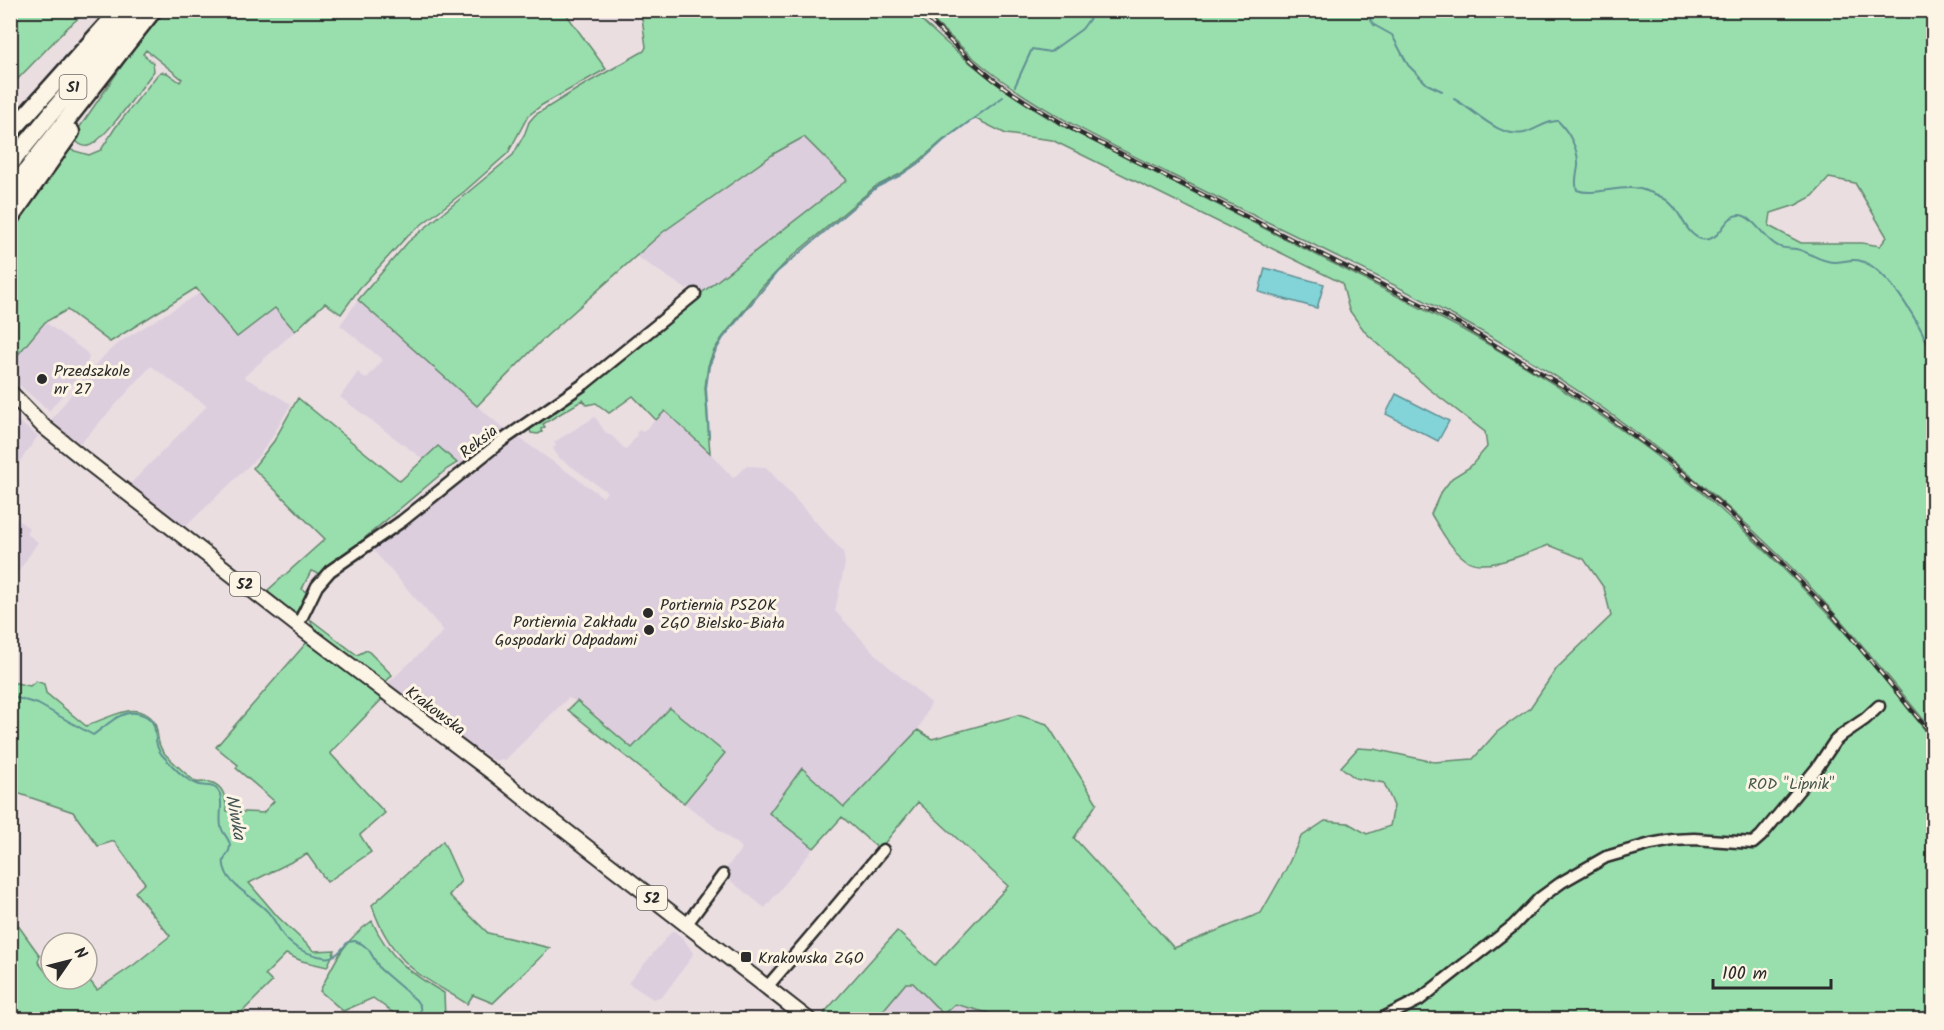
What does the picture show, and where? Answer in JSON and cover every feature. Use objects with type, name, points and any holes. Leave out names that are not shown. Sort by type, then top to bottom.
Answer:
[{"type":"highway","points":[[10,133],[120,10]]},
{"type":"highway","name":"S1","points":[[10,164],[135,10]]},
{"type":"highway","name":"S1","points":[[10,192],[153,10]]},
{"type":"highway","points":[[10,218],[91,104],[125,45]]},
{"type":"main road","name":"Krakowska","points":[[10,392],[44,426]]},
{"type":"main road","name":"Krakowska","points":[[10,401],[497,776],[809,1020]]},
{"type":"street","name":"Reksia","points":[[298,625],[317,586],[330,571],[402,521],[503,440],[584,384],[695,294]]},
{"type":"street","points":[[1379,1020],[1430,993],[1513,926],[1540,898],[1606,856],[1673,840],[1753,843],[1811,775],[1835,741],[1879,706]]},
{"type":"street","points":[[767,987],[884,850]]},
{"type":"street","points":[[686,925],[723,876]]},
{"type":"shaded area","points":[[804,136],[847,179],[698,297],[689,287],[686,289],[636,256],[663,232],[775,153]]},
{"type":"shaded area","points":[[200,293],[237,337],[275,308],[295,331],[244,377],[291,404],[258,457],[185,527],[129,485],[207,406],[151,366],[79,445],[51,420],[93,367],[110,350]]},
{"type":"shaded area","points":[[358,300],[508,432],[462,468],[438,446],[424,460],[340,397],[358,372],[366,379],[383,360],[340,325]]},
{"type":"shaded area","points":[[45,322],[86,352],[89,357],[86,367],[49,411],[11,378],[11,363]]},
{"type":"shaded area","points":[[665,410],[733,478],[747,466],[766,467],[843,552],[845,564],[835,611],[880,659],[931,703],[918,730],[844,807],[802,769],[769,813],[814,848],[765,908],[722,874],[742,848],[684,803],[725,753],[670,709],[632,748],[577,702],[568,698],[505,760],[495,761],[448,730],[387,684],[444,631],[374,551],[375,544],[515,435],[603,497],[607,492],[558,457],[553,448],[556,446],[554,442],[595,417],[605,432],[626,450],[637,435],[636,433],[639,430],[643,432]]},
{"type":"shaded area","points":[[11,416],[38,436],[11,474]]},
{"type":"shaded area","points":[[11,515],[29,528],[26,533],[38,542],[11,583]]},
{"type":"shaded area","points":[[673,930],[684,939],[693,953],[663,996],[653,999],[628,983]]},
{"type":"shaded area","points":[[906,983],[913,983],[943,1014],[955,1004],[999,1016],[1002,1019],[876,1020]]},
{"type":"green space","points":[[11,10],[87,11],[68,27],[11,86]]},
{"type":"green space","points":[[165,11],[564,11],[606,69],[542,105],[528,116],[508,153],[465,191],[408,235],[359,289],[341,314],[325,303],[295,331],[275,308],[237,337],[196,288],[110,342],[67,310],[45,322],[11,363],[11,231],[68,149],[89,155],[101,150],[115,128],[161,72],[167,73],[180,82],[182,79],[146,50],[143,54],[153,63],[154,71],[132,100],[94,143],[84,146],[76,141],[75,134],[130,54]]},
{"type":"green space","name":"ROD \"Lipnik\"","points":[[641,11],[912,11],[981,72],[1037,111],[1458,327],[1566,392],[1618,427],[1668,465],[1744,531],[1831,617],[1933,740],[1933,1019],[1002,1020],[999,1016],[955,1004],[943,1014],[913,983],[906,983],[876,1019],[835,1019],[824,1013],[897,931],[935,965],[1008,886],[918,802],[880,850],[842,817],[814,848],[769,813],[802,768],[844,807],[918,730],[932,739],[1018,715],[1047,724],[1097,803],[1074,838],[1174,948],[1261,913],[1301,837],[1325,821],[1348,823],[1367,834],[1390,826],[1394,806],[1384,783],[1355,778],[1341,767],[1358,748],[1374,749],[1434,762],[1473,759],[1497,732],[1530,708],[1557,668],[1611,616],[1604,588],[1584,559],[1549,545],[1495,563],[1473,563],[1460,555],[1450,544],[1431,514],[1440,494],[1452,478],[1470,467],[1487,447],[1485,432],[1429,389],[1366,333],[1349,310],[1342,283],[1052,140],[1006,134],[974,118],[919,161],[875,187],[790,258],[762,287],[722,338],[708,366],[705,388],[710,453],[665,411],[656,420],[633,396],[609,413],[596,403],[587,405],[583,400],[543,424],[545,427],[538,434],[531,433],[529,427],[847,180],[804,137],[775,153],[663,232],[541,341],[477,406],[358,300],[408,242],[513,155],[529,122],[535,115],[644,51],[646,47]]},
{"type":"green space","points":[[923,11],[1933,11],[1933,731],[1842,622],[1804,580],[1748,525],[1671,460],[1590,399],[1505,345],[1426,301],[1065,120],[992,73]],"holes":[[[1829,178],[1855,183],[1887,237],[1880,246],[1862,243],[1801,243],[1769,226],[1771,213],[1796,205],[1813,196]]]},
{"type":"green space","points":[[298,398],[400,481],[438,446],[457,463],[366,537],[368,540],[320,574],[311,571],[302,589],[308,594],[303,606],[296,612],[267,591],[325,539],[253,468],[274,441]]},
{"type":"green space","points":[[310,619],[357,655],[367,650],[392,675],[385,683],[313,627]]},
{"type":"green space","points":[[308,641],[382,699],[330,753],[385,813],[360,835],[371,852],[327,882],[307,854],[249,883],[278,917],[314,951],[335,950],[327,967],[302,961],[286,954],[265,975],[272,982],[235,1019],[11,1019],[10,914],[39,955],[39,991],[99,991],[99,989],[170,936],[135,892],[145,883],[114,841],[98,846],[73,812],[11,791],[11,682],[30,686],[36,681],[44,684],[46,693],[86,726],[126,711],[147,714],[155,724],[161,748],[165,754],[196,782],[210,782],[219,787],[226,802],[227,811],[263,813],[274,801],[236,768],[238,765],[216,747]]},
{"type":"green space","points":[[577,701],[632,748],[670,708],[725,753],[684,803],[568,710]]},
{"type":"green space","points":[[443,841],[461,881],[449,895],[488,933],[550,948],[493,1003],[473,995],[467,1004],[419,974],[403,960],[390,943],[379,924],[372,905]]},
{"type":"green space","points":[[372,921],[393,955],[421,979],[444,993],[445,1019],[398,1019],[373,998],[343,1011],[320,991],[335,961],[347,944]]},
{"type":"water","points":[[1265,268],[1324,284],[1317,308],[1259,292]]},
{"type":"water","points":[[1396,394],[1449,421],[1438,441],[1386,414]]},
{"type":"waterway","points":[[1015,86],[1032,49],[1050,52],[1082,29],[1096,10]]},
{"type":"waterway","points":[[1364,10],[1374,25],[1392,35],[1408,65],[1427,84],[1442,91]]},
{"type":"waterway","points":[[709,436],[706,388],[709,366],[723,338],[777,272],[877,187],[920,162],[943,141],[1003,97]]},
{"type":"waterway","points":[[1454,99],[1487,122],[1514,133],[1524,133],[1558,121],[1566,130],[1577,154],[1577,190],[1591,192],[1632,188],[1657,195],[1669,202],[1692,233],[1701,239],[1714,237],[1730,219],[1740,215],[1750,219],[1768,239],[1780,247],[1801,250],[1828,261],[1861,261],[1872,267],[1894,288],[1922,331],[1934,357]]},
{"type":"waterway","name":"Niwka","points":[[10,696],[38,704],[93,735],[125,714],[136,713],[145,716],[154,725],[158,749],[178,772],[192,782],[218,790],[221,802],[221,826],[230,846],[224,859],[224,867],[233,882],[265,909],[286,939],[303,951],[329,957],[339,952],[348,942],[355,941],[362,944],[369,950],[380,969],[416,1000],[420,1006],[421,1020]]},
{"type":"railway","points":[[919,10],[990,77],[1048,115],[1460,324],[1561,385],[1610,418],[1670,462],[1727,510],[1780,561],[1832,614],[1934,737]]},
{"type":"place","name":"Przedszkole nr 27","points":[[42,379]]},
{"type":"place","name":"Portiernia PSZOK ZGO Bielsko-Biała","points":[[648,613]]},
{"type":"place","name":"Portiernia Zakładu Gospodarki Odpadami","points":[[649,630]]},
{"type":"place","name":"Krakowska ZGO","points":[[746,957]]}]
